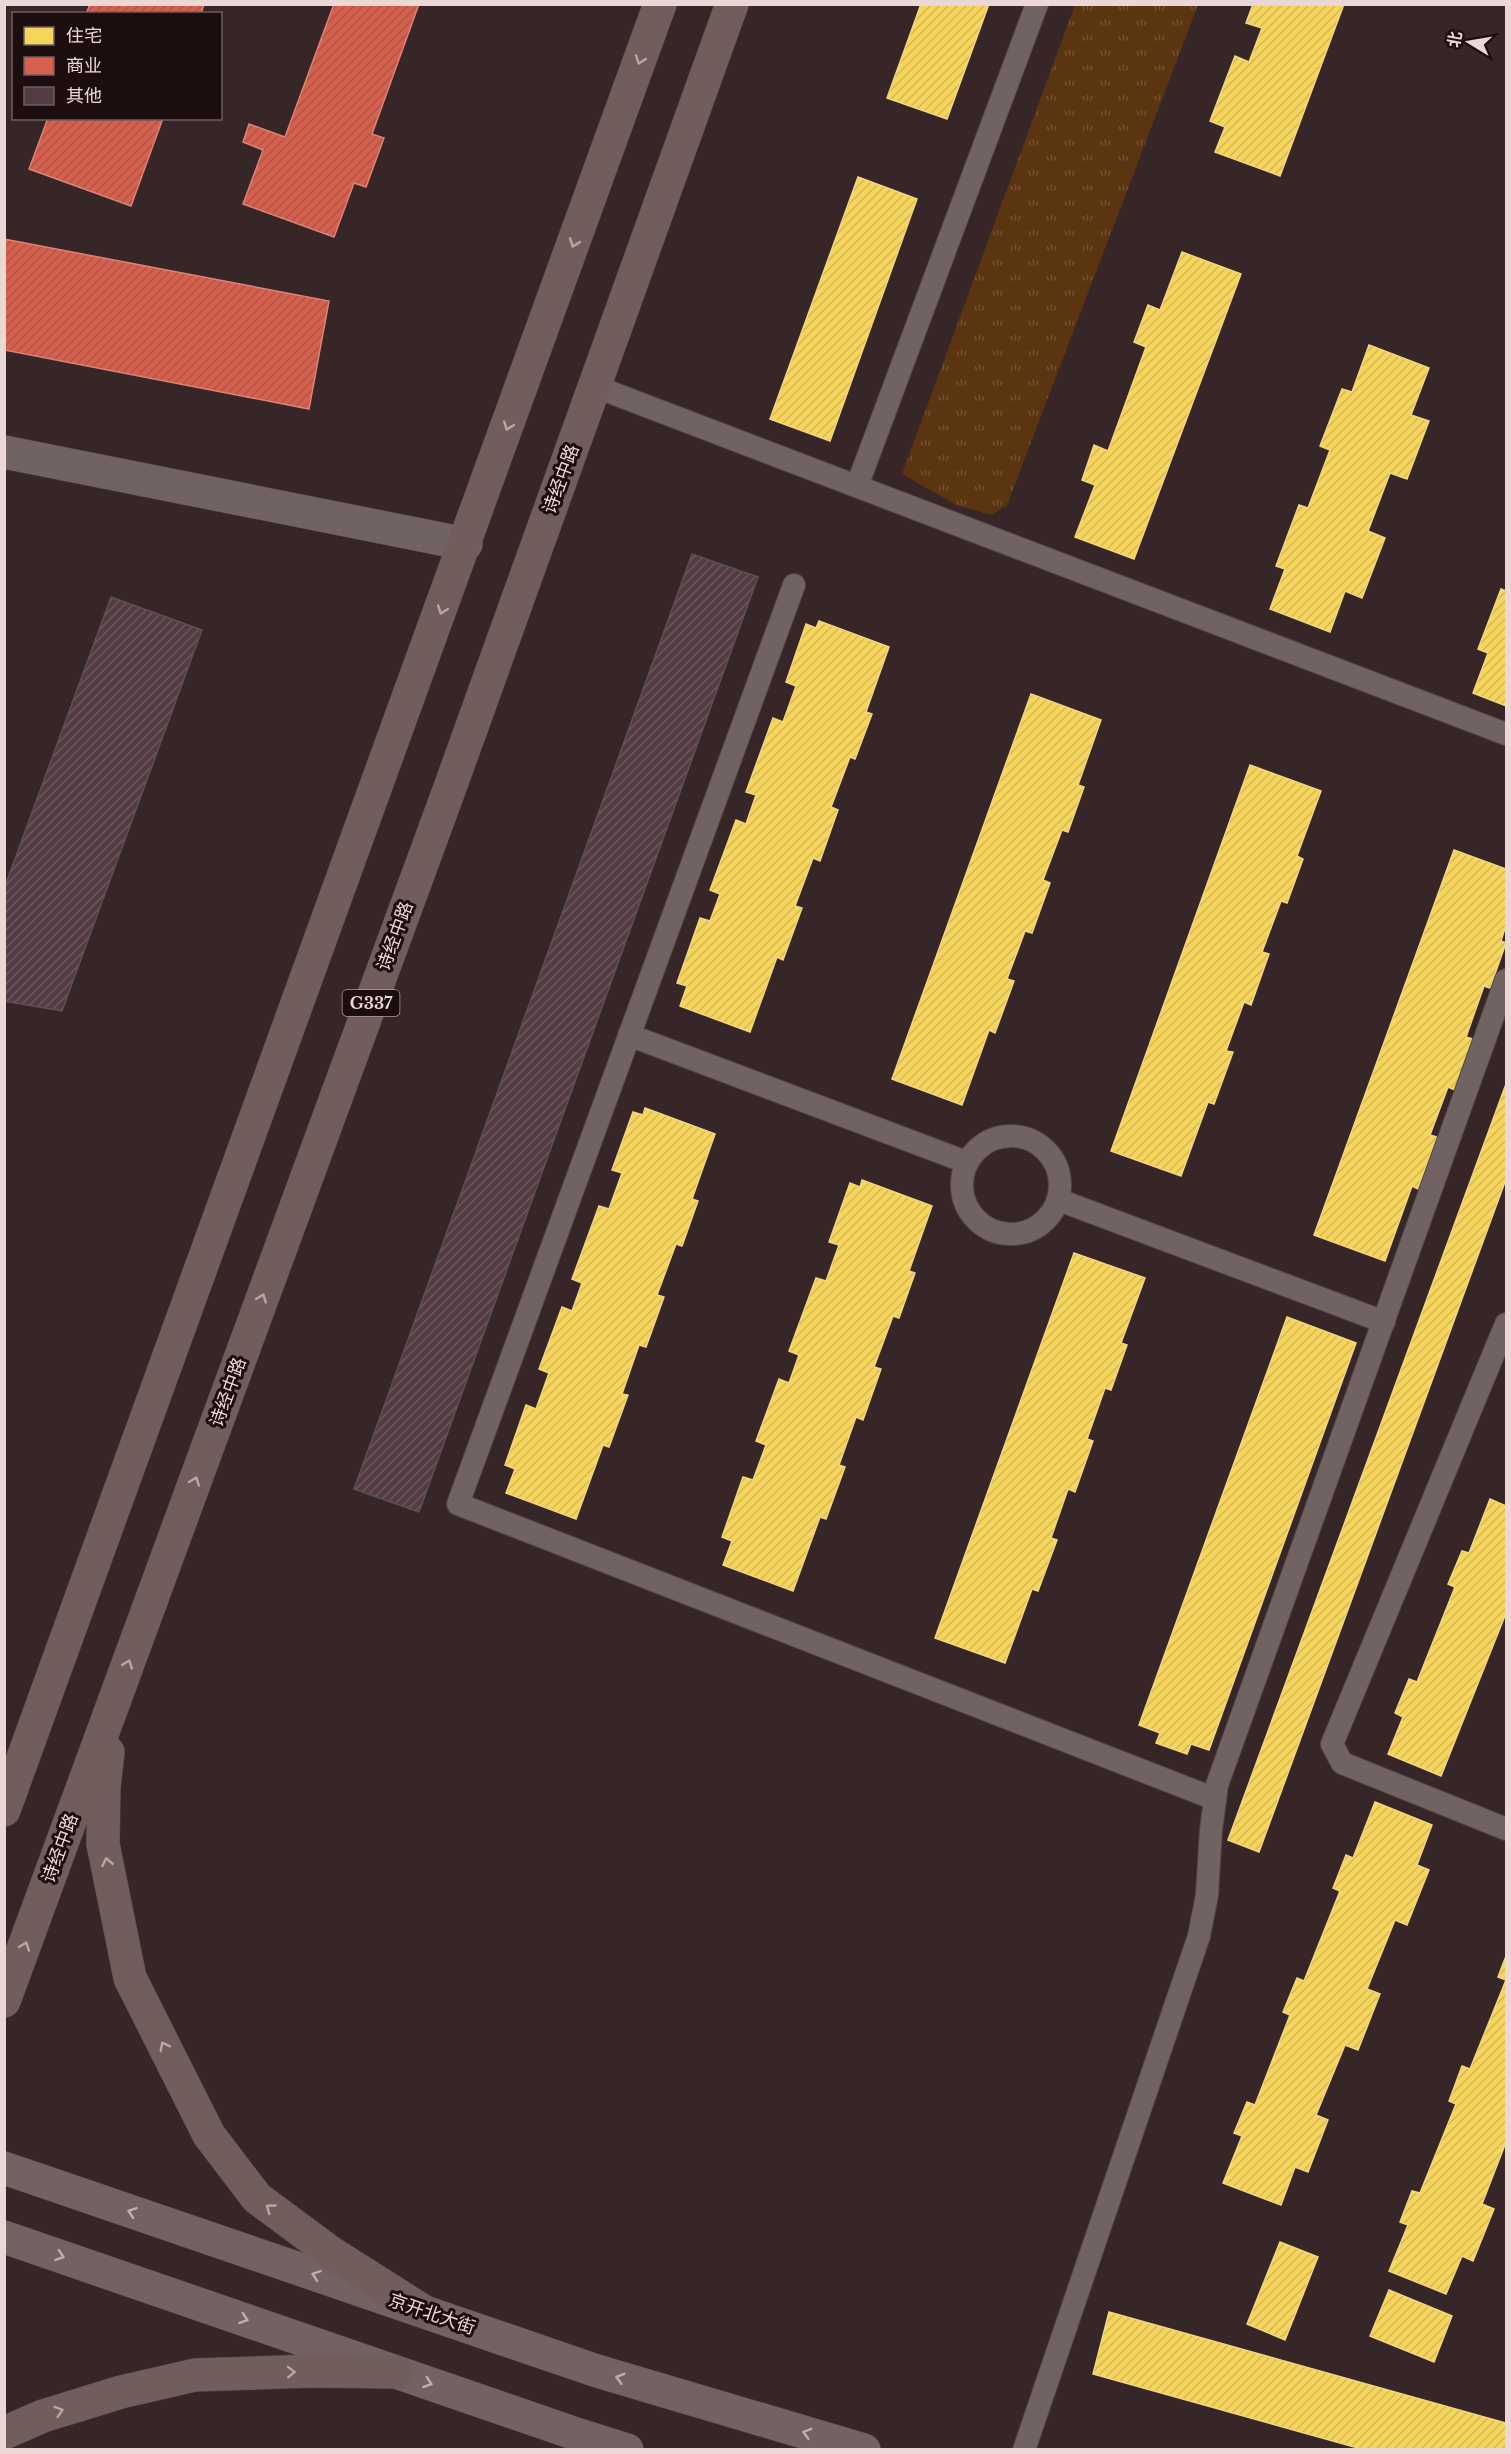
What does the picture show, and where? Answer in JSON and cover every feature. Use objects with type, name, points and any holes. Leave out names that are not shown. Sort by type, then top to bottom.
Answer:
[{"type":"highway","points":[[4,1809],[466,544],[660,4]]},
{"type":"highway","name":"诗经中路","points":[[4,2001],[448,793],[732,4]]},
{"type":"highway","points":[[4,1742],[49,1688]]},
{"type":"highway","points":[[113,1705],[104,1787],[103,1844],[130,1978],[209,2135],[257,2198],[330,2252],[423,2311]]},
{"type":"highway","points":[[4,2433],[65,2409],[121,2392],[195,2375],[312,2371],[396,2372]]},
{"type":"main road","name":"京开北大街","points":[[4,2168],[597,2371],[864,2450]]},
{"type":"main road","points":[[4,2236],[627,2450]]},
{"type":"street","points":[[4,452],[466,544]]},
{"type":"lane","points":[[857,486],[1037,4]]},
{"type":"lane","points":[[594,386],[1506,734]]},
{"type":"lane","points":[[794,585],[458,1504],[1215,1799]]},
{"type":"lane","points":[[1024,2450],[1199,1936],[1207,1895],[1217,1785],[1506,981]]},
{"type":"lane","points":[[629,1035],[966,1162]]},
{"type":"lane","points":[[1015,1136],[1030,1140],[1045,1149],[1055,1162],[1060,1179],[1059,1200],[1048,1218],[1032,1231],[1011,1236],[990,1231],[974,1219],[963,1202],[961,1182],[966,1162],[980,1147],[997,1138],[1015,1136]]},
{"type":"lane","points":[[1059,1200],[1384,1322]]},
{"type":"lane","points":[[1506,1324],[1332,1744],[1342,1763],[1506,1829]]},
{"type":"green space","points":[[1075,5],[1198,5],[1007,505],[992,515],[956,505],[902,474]]},
{"type":"building: 住宅","points":[[921,4],[989,4],[947,119],[887,98]]},
{"type":"building: 住宅","points":[[1253,4],[1344,4],[1280,176],[1215,152],[1225,127],[1210,121],[1235,56],[1249,62],[1262,28],[1246,23]]},
{"type":"building: 住宅","points":[[858,177],[917,199],[830,441],[770,419]]},
{"type":"building: 住宅","points":[[1182,252],[1241,274],[1134,559],[1075,537],[1095,485],[1082,480],[1094,445],[1108,451],[1146,347],[1134,342],[1148,305],[1160,310]]},
{"type":"building: 住宅","points":[[1369,345],[1429,368],[1411,415],[1429,421],[1407,479],[1390,473],[1368,531],[1385,538],[1362,598],[1345,591],[1330,632],[1270,609],[1285,569],[1276,566],[1299,505],[1308,508],[1330,450],[1320,446],[1342,389],[1352,392]]},
{"type":"building: 住宅","points":[[1501,589],[1506,591],[1506,706],[1473,693],[1488,653],[1478,649]]},
{"type":"building: 住宅","points":[[819,621],[889,647],[866,712],[872,714],[855,759],[850,757],[831,807],[838,810],[820,861],[813,858],[795,906],[802,908],[783,960],[777,957],[750,1032],[680,1006],[687,986],[677,983],[700,918],[710,921],[720,894],[710,890],[736,820],[746,824],[756,795],[746,792],[773,718],[783,722],[796,686],[786,682],[806,624],[816,628]]},
{"type":"building: 住宅","points":[[1031,694],[1101,720],[1078,785],[1084,787],[1068,832],[1062,830],[1043,880],[1050,883],[1032,933],[1025,931],[1007,979],[1014,981],[995,1033],[989,1030],[962,1105],[892,1079]]},
{"type":"building: 住宅","points":[[1250,765],[1321,791],[1297,856],[1303,859],[1287,903],[1281,901],[1262,952],[1269,954],[1251,1005],[1244,1002],[1226,1051],[1233,1052],[1214,1104],[1208,1102],[1181,1176],[1111,1151]]},
{"type":"building: 住宅","points":[[1454,850],[1506,869],[1506,925],[1501,941],[1506,943],[1490,988],[1484,986],[1466,1037],[1473,1039],[1455,1090],[1448,1087],[1430,1135],[1437,1137],[1418,1189],[1412,1186],[1385,1261],[1314,1235]]},
{"type":"building: 住宅","points":[[1506,1084],[1506,1179],[1259,1852],[1228,1840]]},
{"type":"building: 住宅","points":[[645,1108],[715,1134],[692,1199],[698,1201],[682,1246],[676,1244],[657,1295],[664,1297],[646,1347],[639,1345],[622,1394],[628,1395],[609,1447],[603,1445],[576,1519],[506,1493],[515,1469],[505,1465],[526,1405],[536,1409],[549,1373],[539,1369],[562,1307],[572,1311],[582,1283],[572,1279],[599,1206],[609,1209],[622,1173],[612,1170],[633,1112],[643,1115]]},
{"type":"building: 住宅","points":[[862,1180],[932,1206],[909,1271],[915,1273],[899,1318],[893,1316],[874,1367],[881,1369],[863,1420],[856,1417],[839,1465],[845,1467],[826,1519],[820,1517],[793,1591],[723,1565],[732,1541],[722,1537],[743,1477],[753,1480],[766,1445],[756,1441],[779,1379],[789,1383],[799,1355],[789,1351],[816,1278],[826,1281],[839,1245],[829,1242],[850,1183],[860,1187]]},
{"type":"building: 住宅","points":[[1074,1253],[1145,1278],[1121,1343],[1127,1345],[1111,1390],[1105,1388],[1087,1439],[1093,1441],[1075,1492],[1068,1489],[1051,1538],[1057,1540],[1038,1591],[1032,1589],[1005,1663],[935,1638]]},
{"type":"building: 住宅","points":[[1287,1317],[1356,1343],[1209,1750],[1191,1744],[1187,1754],[1156,1743],[1160,1733],[1139,1725]]},
{"type":"building: 住宅","points":[[1490,1499],[1506,1506],[1506,1613],[1441,1776],[1388,1754],[1403,1717],[1395,1713],[1409,1679],[1417,1682],[1455,1587],[1448,1584],[1462,1551],[1469,1553]]},
{"type":"building: 住宅","points":[[1375,1802],[1432,1825],[1417,1865],[1429,1870],[1407,1925],[1395,1920],[1367,1989],[1380,1994],[1358,2050],[1345,2045],[1316,2115],[1328,2120],[1308,2172],[1295,2167],[1281,2205],[1223,2183],[1242,2136],[1234,2133],[1247,2102],[1255,2105],[1290,2015],[1283,2012],[1297,1978],[1304,1981],[1340,1891],[1333,1888],[1346,1855],[1353,1858]]},
{"type":"building: 住宅","points":[[1506,1956],[1506,1980],[1498,1977]]},
{"type":"building: 住宅","points":[[1506,1980],[1506,2142],[1482,2204],[1494,2209],[1473,2261],[1462,2256],[1446,2294],[1389,2271],[1408,2225],[1400,2222],[1412,2191],[1420,2193],[1456,2104],[1449,2101],[1462,2066],[1470,2069]]},
{"type":"building: 住宅","points":[[1280,2242],[1318,2257],[1285,2340],[1247,2324]]},
{"type":"building: 住宅","points":[[1389,2290],[1452,2316],[1434,2362],[1370,2336]]},
{"type":"building: 住宅","points":[[1109,2312],[1506,2423],[1506,2450],[1365,2450],[1093,2374]]},
{"type":"building: 商业","points":[[90,4],[204,4],[202,12],[87,12]]},
{"type":"building: 商业","points":[[334,4],[419,4],[372,134],[384,138],[366,187],[354,183],[334,237],[243,204],[263,150],[243,142],[249,124],[285,137]]},
{"type":"building: 商业","points":[[47,120],[162,120],[131,206],[29,169]]},
{"type":"building: 商业","points":[[4,239],[329,301],[309,409],[4,350]]},
{"type":"building: 其他","points":[[692,554],[758,577],[419,1512],[354,1489]]},
{"type":"building: 其他","points":[[111,597],[202,630],[62,1011],[4,1001],[4,889]]}]
